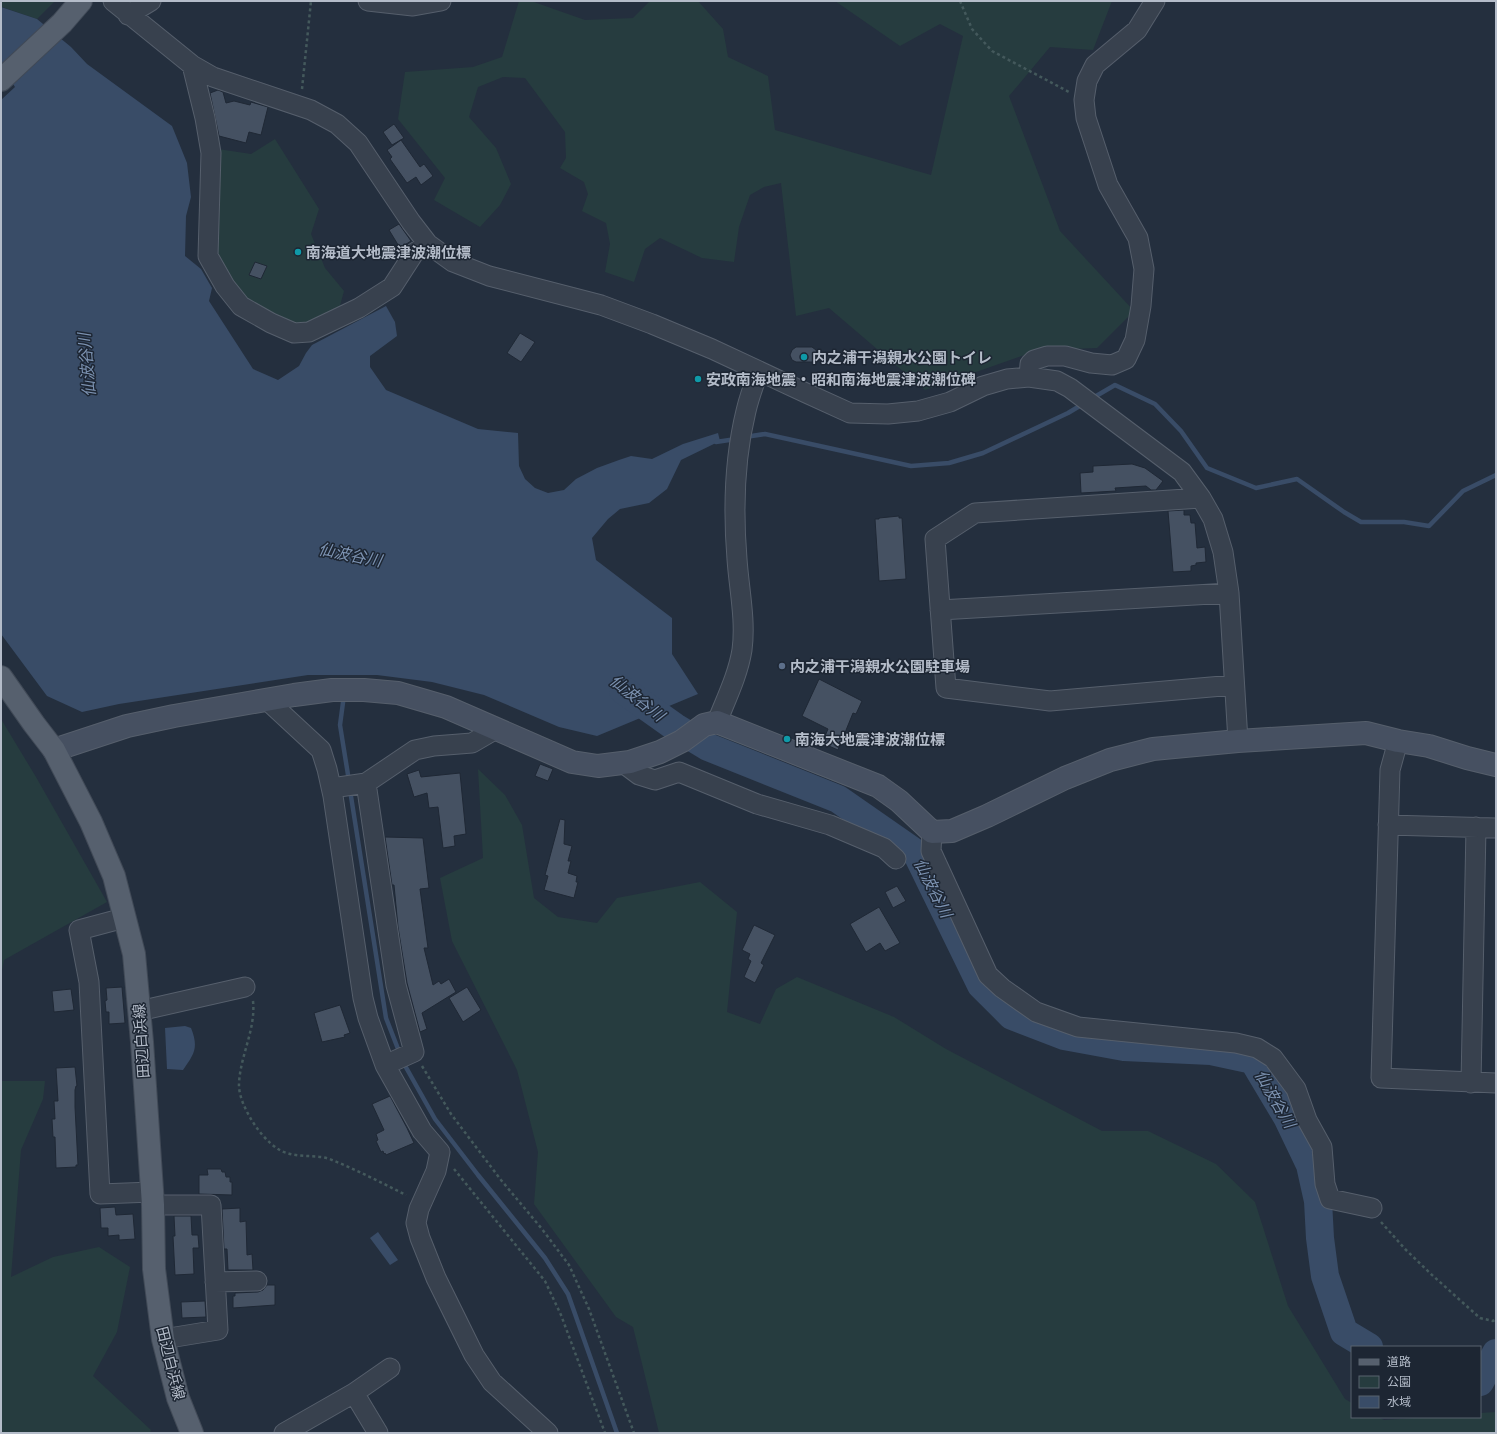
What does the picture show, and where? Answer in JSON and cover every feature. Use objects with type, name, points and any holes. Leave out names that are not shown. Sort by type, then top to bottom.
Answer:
[{"type":"main road","points":[[2,79],[62,23],[81,1]]},
{"type":"main road","name":"田辺白浜線","points":[[1,677],[54,750],[92,822],[114,876],[134,954],[152,1199],[154,1269],[163,1339],[178,1398],[192,1433]]},
{"type":"street","points":[[113,1],[128,15],[192,65],[213,77],[311,110],[337,124],[358,143],[411,222],[428,244],[453,262],[460,265],[489,276],[600,305],[697,343],[850,412],[888,414],[918,412],[950,402],[983,386],[1007,379],[1029,377],[1056,382],[1070,388],[1182,472],[1201,498],[1213,519],[1222,552],[1229,593],[1238,741]]},
{"type":"street","points":[[128,15],[151,1]]},
{"type":"street","points":[[368,1],[413,6],[441,1]]},
{"type":"street","points":[[1029,377],[1030,364],[1034,360],[1047,356],[1065,356],[1091,363],[1112,365],[1126,359],[1135,340],[1141,306],[1144,269],[1138,238],[1108,185],[1086,118],[1084,100],[1088,81],[1095,65],[1137,30],[1155,1]]},
{"type":"street","points":[[192,65],[205,118],[211,153],[208,256],[226,286],[241,306],[271,323],[294,333],[309,332],[359,308],[392,287],[414,253],[428,244]]},
{"type":"street","points":[[54,750],[126,726],[174,716],[332,690],[364,690],[398,693],[446,707],[572,762],[598,766],[627,762],[660,752],[682,741],[710,723],[736,672],[742,650],[742,613],[734,509],[737,461],[742,429],[746,410],[759,371]]},
{"type":"street","points":[[1201,498],[975,513],[935,539],[946,688],[1050,701],[1234,685]]},
{"type":"street","points":[[940,610],[1229,593]]},
{"type":"street","points":[[267,700],[321,750],[335,787],[363,998],[368,1018],[400,1059]]},
{"type":"street","points":[[710,723],[878,786],[899,801],[932,832],[952,831],[988,816],[1064,778],[1110,760],[1153,749],[1238,741],[1366,733],[1398,741],[1429,746],[1496,765]]},
{"type":"street","points":[[335,787],[362,784],[415,750],[434,746],[472,743],[496,729]]},
{"type":"street","points":[[1398,741],[1390,770],[1381,1078],[1496,1083]]},
{"type":"street","points":[[627,762],[639,775],[656,780],[679,772],[757,804],[830,826],[884,848],[896,859]]},
{"type":"street","points":[[362,784],[396,985],[400,1059],[422,1131],[440,1152],[436,1171],[419,1209],[416,1223],[420,1238],[436,1278],[474,1356],[492,1382],[548,1433]]},
{"type":"street","points":[[1388,825],[1496,828]]},
{"type":"street","points":[[1471,1083],[1476,827]]},
{"type":"street","points":[[932,832],[931,851],[988,975],[1002,988],[1036,1012],[1078,1027],[1236,1043],[1257,1048],[1273,1058],[1296,1088],[1307,1120],[1322,1146],[1325,1184],[1330,1199],[1372,1208]]},
{"type":"street","points":[[124,918],[79,930],[89,982],[100,1194],[211,1204],[218,1330],[163,1339]]},
{"type":"street","points":[[139,1011],[245,987]]},
{"type":"street","points":[[215,1282],[257,1281]]},
{"type":"street","points":[[284,1433],[354,1393],[390,1368]]},
{"type":"street","points":[[354,1393],[378,1433]]},
{"type":"path","points":[[960,1],[972,29],[992,51],[1084,100]]},
{"type":"path","points":[[245,987],[253,996],[254,1009],[253,1024],[246,1043],[239,1084],[242,1099],[248,1114],[259,1131],[273,1146],[286,1153],[331,1159],[422,1202]]},
{"type":"path","points":[[400,1059],[451,1114],[501,1180],[542,1229],[569,1265],[589,1309],[634,1433]]},
{"type":"path","points":[[440,1152],[446,1156],[451,1165],[545,1281],[561,1315],[605,1433]]},
{"type":"path","points":[[1372,1208],[1376,1216],[1405,1249],[1432,1276],[1480,1318],[1493,1321],[1496,1318]]},
{"type":"green space","points":[[1,1],[55,1],[37,19],[2,7]]},
{"type":"green space","points":[[519,1],[531,1],[585,20],[633,18],[650,1],[698,1],[723,29],[728,57],[768,76],[775,130],[931,175],[963,36],[940,24],[900,46],[835,1],[1112,1],[1093,50],[1050,47],[1009,96],[1060,231],[1134,311],[1097,348],[1039,350],[925,390],[829,308],[796,316],[781,183],[764,187],[750,195],[739,227],[734,262],[702,258],[660,238],[645,249],[634,282],[605,272],[610,244],[606,223],[582,211],[588,194],[584,182],[560,168],[566,158],[565,132],[525,78],[503,77],[478,87],[469,117],[496,148],[511,184],[500,205],[480,227],[434,200],[445,178],[398,119],[405,72],[473,67],[502,57]]},
{"type":"green space","points":[[275,139],[319,209],[311,234],[325,268],[344,291],[338,313],[306,325],[290,325],[248,303],[214,257],[218,149],[251,154]]},
{"type":"green space","points":[[1,719],[36,777],[107,902],[4,960],[1,975]]},
{"type":"green space","points":[[478,769],[505,795],[522,825],[534,898],[558,917],[597,923],[617,898],[700,882],[737,912],[727,1012],[760,1024],[776,989],[797,977],[894,1017],[946,1049],[1102,1131],[1148,1131],[1216,1164],[1255,1202],[1288,1306],[1345,1399],[1351,1402],[1351,1418],[1380,1418],[1384,1420],[1413,1418],[1481,1418],[1481,1413],[1496,1412],[1496,1433],[659,1433],[633,1327],[616,1317],[534,1204],[538,1152],[517,1070],[452,941],[440,878],[483,858]]},
{"type":"green space","points":[[1,1081],[45,1081],[43,1099],[21,1150],[11,1277],[53,1257],[99,1247],[130,1267],[117,1332],[93,1376],[151,1430],[150,1433],[1,1433]]},
{"type":"water","points":[[1,7],[37,19],[71,47],[87,64],[172,126],[187,163],[191,197],[186,216],[185,256],[201,269],[212,288],[209,301],[253,369],[278,380],[299,366],[312,345],[386,306],[395,322],[397,336],[370,356],[370,367],[386,390],[478,429],[518,433],[519,466],[525,479],[535,488],[548,493],[564,490],[576,479],[597,468],[619,460],[631,456],[652,459],[683,444],[718,433],[720,441],[681,460],[667,489],[649,503],[620,509],[608,519],[592,538],[596,560],[672,618],[672,654],[698,694],[597,736],[559,727],[484,695],[432,682],[377,675],[308,675],[119,704],[82,712],[47,696],[1,634],[1,100],[15,87],[1,66]]},
{"type":"water","points":[[185,1026],[191,1028],[195,1041],[194,1050],[190,1060],[183,1070],[167,1069],[165,1028]]},
{"type":"water","points":[[378,1232],[398,1260],[390,1265],[370,1238]]},
{"type":"building","points":[[218,90],[223,92],[226,103],[234,101],[250,105],[251,102],[268,107],[261,135],[249,132],[246,143],[219,136],[210,93]]},
{"type":"building","points":[[394,124],[404,138],[392,145],[383,132]]},
{"type":"building","points":[[401,140],[420,167],[424,164],[433,176],[421,185],[416,177],[407,183],[390,159],[392,157],[387,150]]},
{"type":"building","points":[[399,224],[411,241],[400,248],[389,230]]},
{"type":"building","points":[[255,262],[267,266],[261,279],[249,275]]},
{"type":"building","points":[[520,333],[535,342],[521,362],[507,353]]},
{"type":"building","name":"内之浦干潟親水公園トイレ","points":[[796,347],[812,347],[816,350],[817,359],[812,362],[796,362],[792,360],[790,355],[792,350]]},
{"type":"building","points":[[1132,464],[1145,468],[1163,481],[1156,490],[1151,490],[1146,486],[1115,488],[1116,491],[1081,493],[1080,473],[1093,472],[1093,466]]},
{"type":"building","points":[[1184,510],[1184,515],[1190,515],[1191,523],[1195,523],[1197,548],[1205,547],[1206,562],[1196,563],[1196,565],[1191,566],[1191,571],[1173,572],[1168,511]]},
{"type":"building","points":[[899,516],[899,518],[902,518],[906,579],[879,581],[875,519]]},
{"type":"building","points":[[819,679],[862,701],[856,714],[853,713],[838,750],[822,743],[828,729],[802,716]]},
{"type":"building","points":[[540,764],[553,769],[548,781],[535,776]]},
{"type":"building","points":[[419,770],[421,777],[460,773],[466,834],[454,836],[455,846],[443,848],[438,807],[429,808],[427,793],[414,797],[407,774]]},
{"type":"building","points":[[560,819],[565,820],[564,844],[572,846],[568,861],[571,861],[568,873],[577,876],[576,882],[578,882],[574,898],[544,890],[548,876],[545,875]]},
{"type":"building","points":[[385,837],[423,838],[429,888],[420,889],[428,948],[424,948],[433,985],[439,981],[441,984],[449,979],[456,992],[422,1013],[427,1029],[420,1032],[407,983],[398,927],[394,885],[392,885]]},
{"type":"building","points":[[897,886],[906,901],[893,908],[885,892]]},
{"type":"building","points":[[879,907],[900,943],[885,951],[880,943],[866,952],[850,924]]},
{"type":"building","points":[[754,925],[775,935],[761,963],[764,965],[755,983],[744,977],[751,961],[748,959],[750,954],[742,950]]},
{"type":"building","points":[[122,987],[125,1023],[109,1024],[109,1012],[106,1012],[105,1001],[107,1000],[106,988]]},
{"type":"building","points":[[467,987],[481,1010],[463,1022],[449,998]]},
{"type":"building","points":[[71,989],[74,1010],[54,1012],[52,991]]},
{"type":"building","points":[[340,1005],[350,1033],[344,1035],[345,1037],[322,1042],[314,1013]]},
{"type":"building","points":[[75,1067],[77,1086],[75,1090],[75,1107],[78,1165],[76,1165],[76,1167],[56,1168],[55,1137],[53,1137],[52,1119],[55,1119],[54,1101],[58,1101],[56,1068]]},
{"type":"building","points":[[390,1096],[414,1143],[386,1155],[383,1151],[381,1152],[376,1141],[378,1140],[376,1134],[384,1130],[372,1104]]},
{"type":"building","points":[[207,1169],[221,1169],[222,1172],[225,1172],[226,1177],[230,1177],[230,1182],[232,1182],[232,1195],[199,1194],[199,1175],[208,1175]]},
{"type":"building","points":[[115,1207],[116,1215],[133,1214],[135,1239],[119,1240],[119,1235],[108,1236],[108,1228],[101,1228],[100,1208]]},
{"type":"building","points":[[240,1208],[240,1222],[246,1221],[247,1255],[252,1254],[253,1270],[228,1270],[227,1249],[224,1249],[222,1209]]},
{"type":"building","points":[[174,1216],[191,1216],[192,1235],[198,1235],[199,1248],[193,1248],[194,1274],[175,1275],[173,1236],[175,1236]]},
{"type":"building","points":[[267,1285],[275,1285],[275,1305],[233,1308],[233,1296],[235,1296],[235,1293],[258,1292],[263,1290]]},
{"type":"building","points":[[205,1301],[206,1317],[182,1318],[181,1302]]},
{"type":"waterway","points":[[1091,399],[1115,385],[1155,404],[1181,431],[1207,468],[1256,488],[1297,479],[1361,522],[1404,522],[1429,526],[1463,491],[1496,475]]},
{"type":"waterway","points":[[745,437],[765,434],[911,466],[949,463],[983,453],[1068,413],[1083,404]]},
{"type":"waterway","points":[[716,442],[736,439]]},
{"type":"waterway","name":"仙波谷川","points":[[623,690],[675,727],[708,747],[838,799],[917,854],[981,985],[1012,1016],[1064,1036],[1124,1047],[1211,1051],[1253,1060],[1287,1117],[1310,1165],[1318,1201],[1320,1238],[1325,1276],[1344,1332],[1367,1346]]},
{"type":"waterway","points":[[344,695],[340,725],[349,781]]},
{"type":"waterway","points":[[350,790],[386,1018],[400,1054]]},
{"type":"waterway","points":[[403,1062],[435,1119],[545,1258],[568,1294],[617,1433]]},
{"type":"waterway","name":"仙波谷川","points":[[1481,1380],[1496,1353]]},
{"type":"place","name":"南海道大地震津波潮位標","points":[[298,252]]},
{"type":"place","name":"内之浦干潟親水公園トイレ","points":[[804,357]]},
{"type":"place","name":"安政南海地震・昭和南海地震津波潮位碑","points":[[698,379]]},
{"type":"place","name":"内之浦干潟親水公園駐車場","points":[[782,666]]},
{"type":"place","name":"南海大地震津波潮位標","points":[[787,739]]}]
